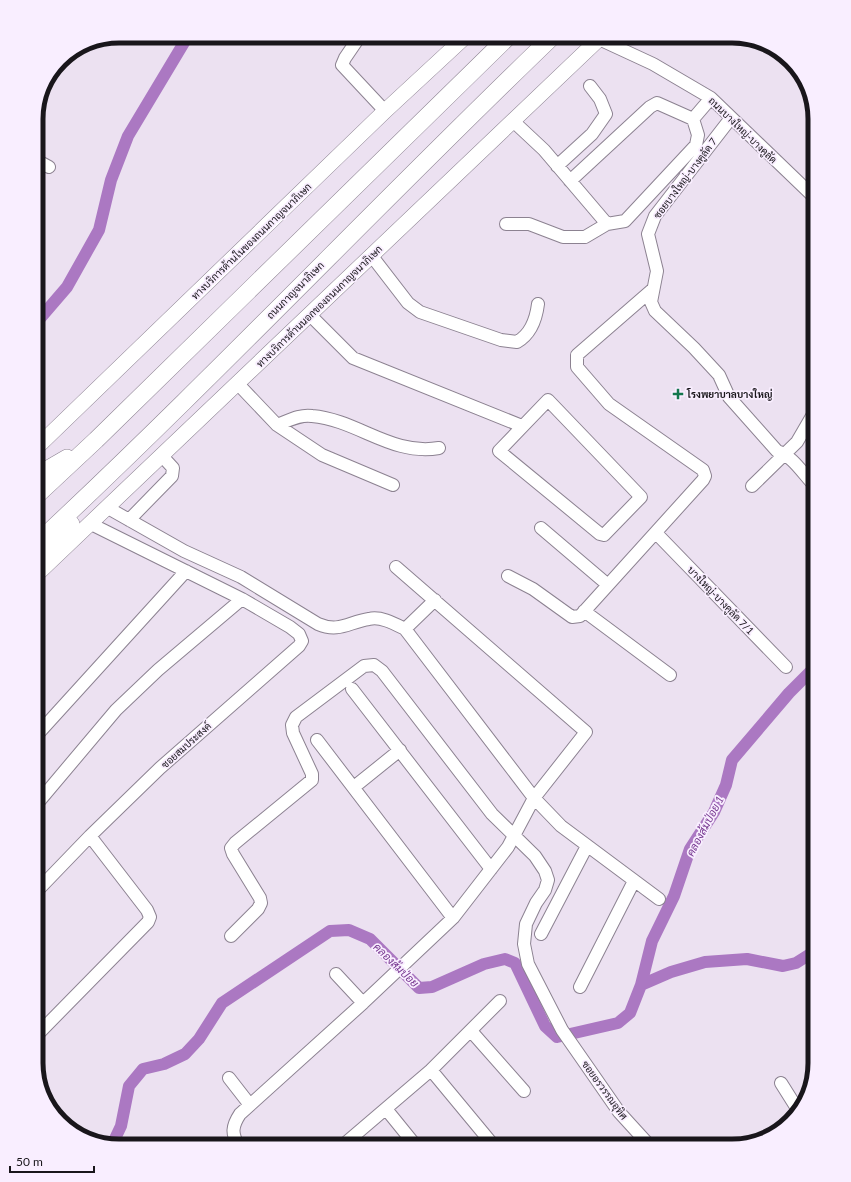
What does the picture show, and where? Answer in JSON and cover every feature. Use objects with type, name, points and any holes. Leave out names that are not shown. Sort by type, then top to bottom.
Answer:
[{"type":"highway","points":[[43,489],[96,440],[502,43]]},
{"type":"highway","name":"ถนนกาญจนาภิเษก","points":[[43,537],[117,468],[461,124],[546,43]]},
{"type":"highway","points":[[43,472],[96,440]]},
{"type":"highway","points":[[43,557],[117,468]]},
{"type":"main road","name":"ทางบริการด้านในของถนนกาญจนาภิเษก","points":[[43,441],[385,111],[458,43]]},
{"type":"main road","name":"ทางบริการด้านนอกของถนนกาญจนาภิเษก","points":[[43,569],[596,43]]},
{"type":"street","points":[[355,43],[342,65],[385,111]]},
{"type":"street","name":"ถนนบางใหญ่-บางคูลัด","points":[[611,43],[653,64],[711,98],[808,191]]},
{"type":"street","points":[[557,166],[592,134],[606,114],[600,98],[590,86]]},
{"type":"street","points":[[693,119],[711,98]]},
{"type":"street","points":[[506,224],[529,224],[563,237],[585,237],[607,224],[625,221],[696,145],[698,135],[693,119],[657,103],[650,107],[570,181]]},
{"type":"street","name":"ซอยบางใหญ่-บางคูลัด 7","points":[[731,118],[658,212],[648,234],[657,271],[651,302],[655,311],[694,348],[719,375],[731,400],[777,451],[785,454],[808,479]]},
{"type":"street","points":[[513,120],[557,166],[607,224]]},
{"type":"street","points":[[43,164],[49,167]]},
{"type":"street","points":[[642,202],[658,212]]},
{"type":"street","points":[[371,255],[408,303],[420,312],[505,342],[517,342],[526,336],[534,323],[538,304]]},
{"type":"street","points":[[508,576],[533,589],[572,616],[580,616],[704,480],[705,476],[703,470],[609,404],[577,367],[577,355],[653,289]]},
{"type":"street","points":[[310,315],[353,358],[522,426]]},
{"type":"street","points":[[238,384],[277,425],[322,455],[393,485]]},
{"type":"street","points":[[546,401],[550,401],[640,494],[640,498],[608,533],[604,535],[600,534],[499,451],[522,426],[546,401]]},
{"type":"street","points":[[277,425],[298,416],[312,415],[332,420],[404,448],[424,450],[439,448]]},
{"type":"street","points":[[752,486],[797,442],[808,425]]},
{"type":"street","points":[[128,520],[172,476],[173,468],[162,456]]},
{"type":"street","points":[[108,508],[184,551],[241,577],[318,624],[329,628],[341,627],[371,618],[387,621],[405,629],[534,798],[562,826],[659,899]]},
{"type":"street","name":"ซอยสมประสงค์","points":[[90,836],[160,768],[299,646],[302,641],[299,634],[242,599],[91,524]]},
{"type":"street","points":[[541,528],[608,585]]},
{"type":"street","name":"บางใหญ่-บางคูลัด 7/1","points":[[656,533],[786,667]]},
{"type":"street","points":[[236,1139],[233,1134],[234,1124],[240,1114],[363,1004],[453,918],[491,870],[514,836],[534,798],[586,732],[396,567]]},
{"type":"street","points":[[43,728],[186,571]]},
{"type":"street","points":[[43,797],[116,710],[158,670],[242,599]]},
{"type":"street","points":[[405,629],[435,600]]},
{"type":"street","points":[[584,611],[670,675]]},
{"type":"street","points":[[231,936],[258,909],[261,903],[260,898],[233,854],[232,848],[234,843],[312,780],[312,774],[293,733],[292,725],[296,717],[364,666],[374,665],[382,671],[492,814],[514,836]]},
{"type":"street","points":[[352,689],[491,870]]},
{"type":"street","points":[[317,740],[453,918]]},
{"type":"street","points":[[354,787],[400,750]]},
{"type":"street","points":[[43,885],[90,836],[147,910],[150,917],[148,922],[43,1029]]},
{"type":"street","name":"ซอยอรวรรณอุทิศ","points":[[514,836],[535,856],[545,871],[548,880],[545,890],[536,903],[526,924],[524,944],[528,964],[562,1030],[619,1112],[644,1139]]},
{"type":"street","points":[[541,934],[587,846]]},
{"type":"street","points":[[580,987],[634,881]]},
{"type":"street","points":[[336,974],[363,1004]]},
{"type":"street","points":[[350,1139],[431,1070],[500,1001]]},
{"type":"street","points":[[471,1031],[524,1091]]},
{"type":"street","points":[[431,1070],[488,1139]]},
{"type":"street","points":[[229,1078],[250,1105]]},
{"type":"street","points":[[781,1083],[795,1105]]},
{"type":"street","points":[[386,1109],[410,1139]]},
{"type":"waterway","points":[[43,315],[67,287],[99,230],[111,180],[128,136],[184,43]]},
{"type":"waterway","name":"คลองส้มป่อย","points":[[115,1139],[121,1126],[129,1086],[143,1069],[164,1064],[185,1054],[199,1039],[222,1003],[330,931],[349,930],[370,939],[419,988],[432,987],[484,964],[505,959],[515,963],[545,1026],[557,1037],[618,1023],[630,1013],[641,985],[652,941],[674,896],[690,849],[714,812],[726,785],[732,760],[789,693],[808,674]]},
{"type":"waterway","points":[[641,985],[671,972],[705,962],[747,959],[783,966],[796,963],[808,955]]},
{"type":"place","name":"โรงพยาบาลบางใหญ่","points":[[678,394]]},
{"type":"water label","name":"คลองส้มป่อย 1","points":[[705,826]]}]
